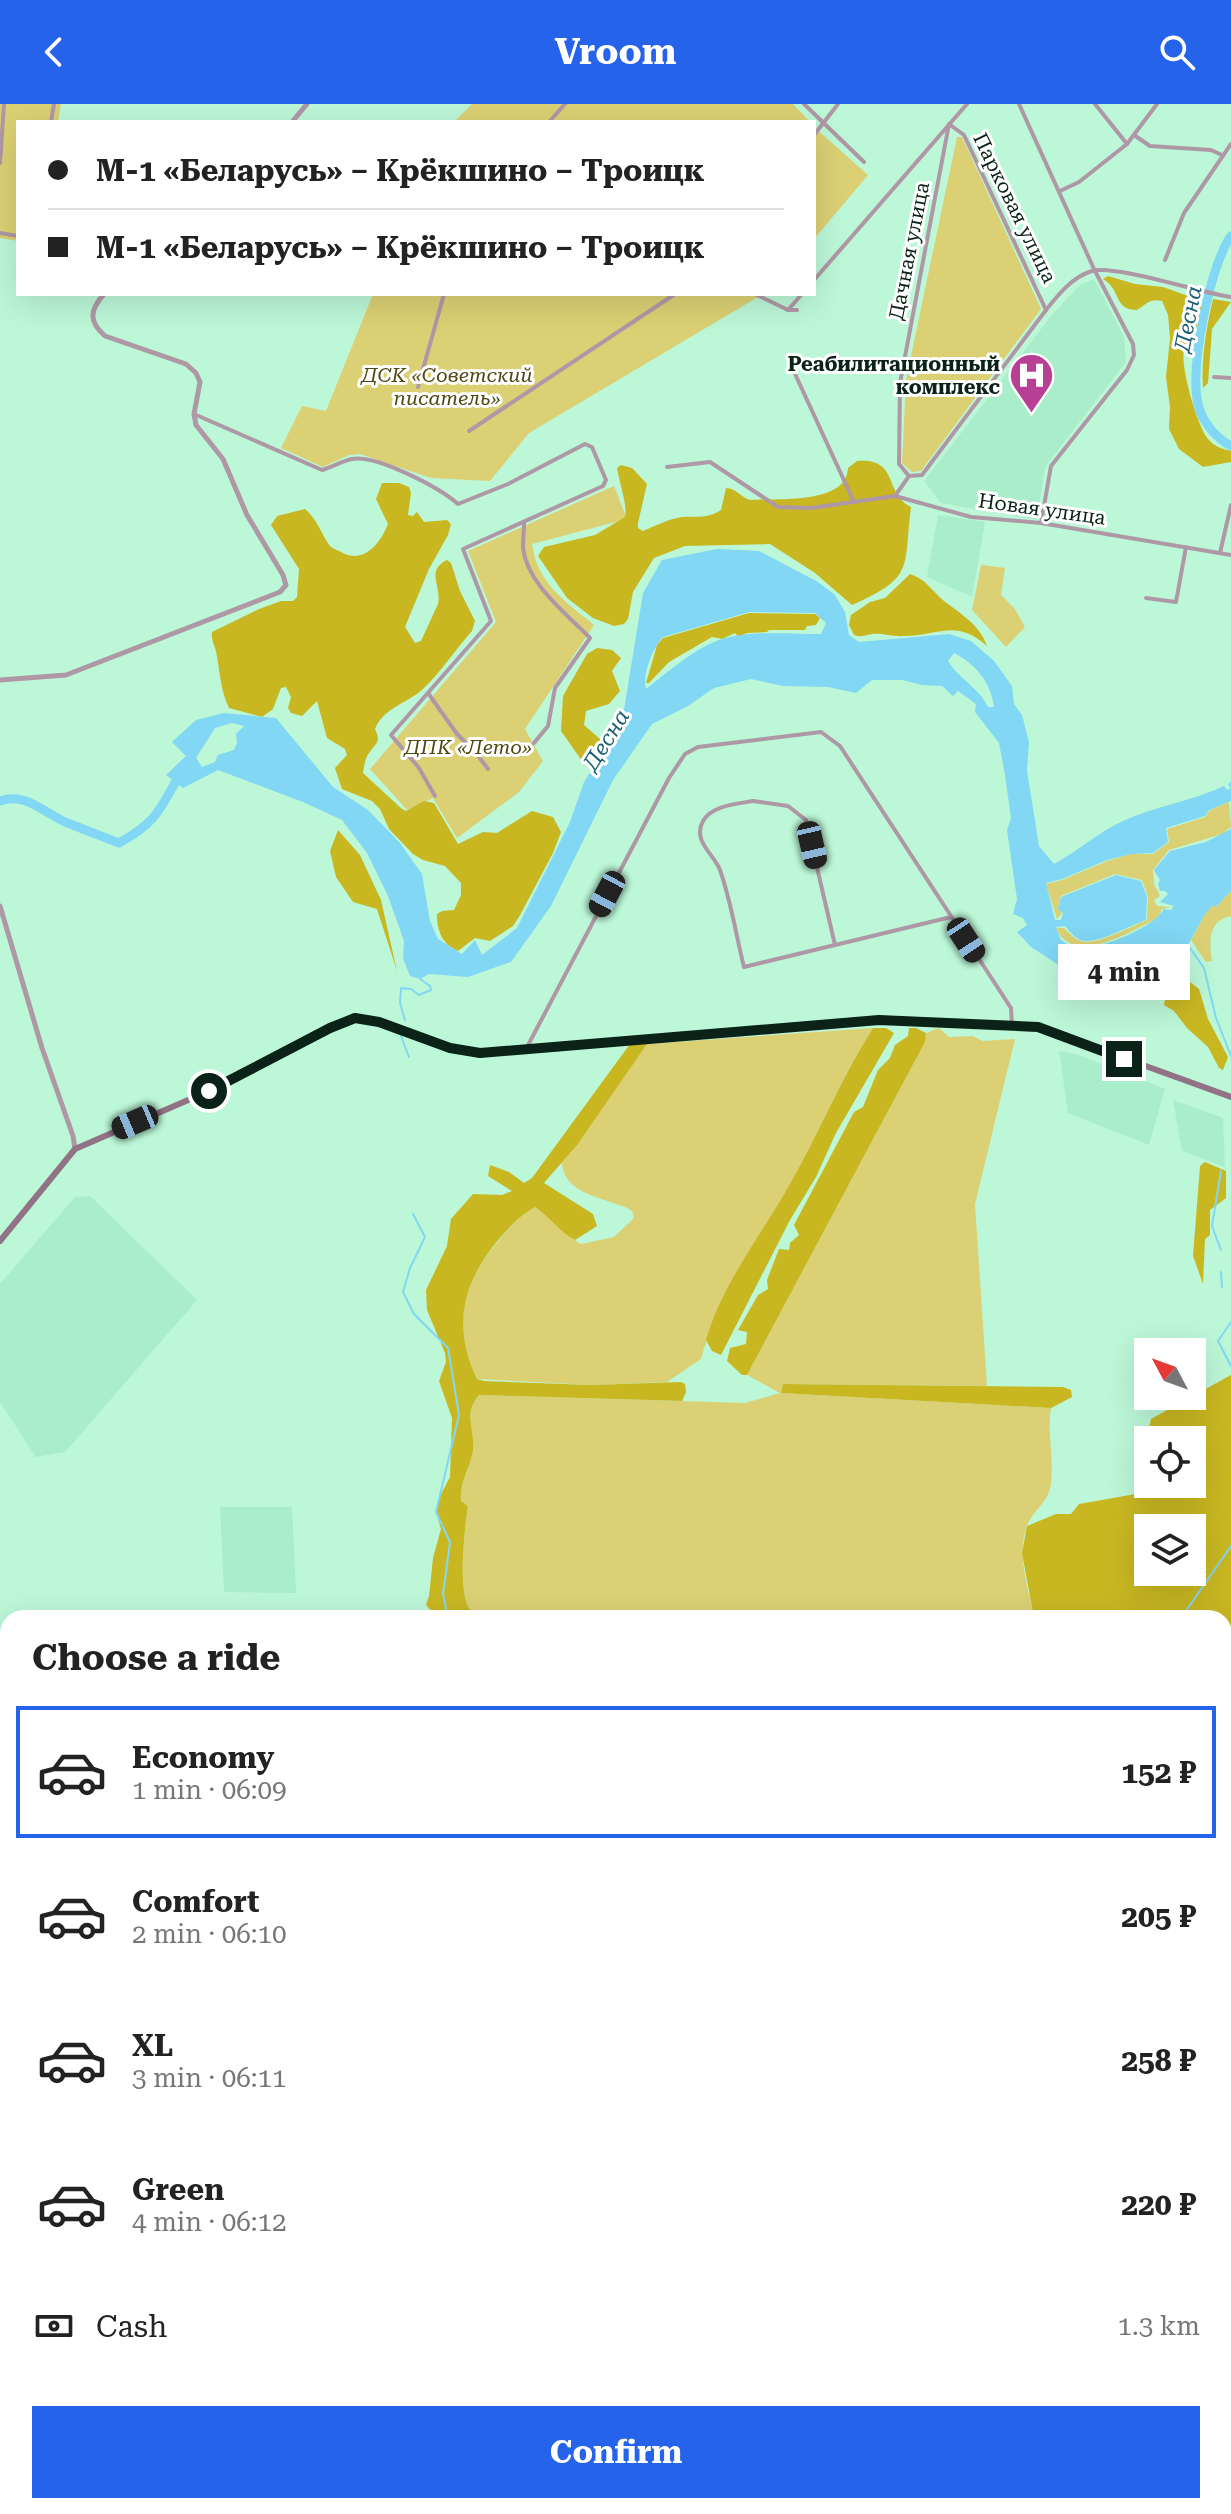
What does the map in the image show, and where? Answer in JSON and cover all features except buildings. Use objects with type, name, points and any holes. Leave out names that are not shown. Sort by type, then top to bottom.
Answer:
[{"type":"main road","points":[[0,1241],[75,1149],[209,1091],[352,1019],[374,1020],[450,1048],[480,1053],[879,1020],[1038,1027],[1231,1097]]},
{"type":"street","points":[[0,163],[4,104]]},
{"type":"street","points":[[294,120],[307,104]]},
{"type":"street","points":[[551,120],[565,104]]},
{"type":"street","points":[[804,104],[821,125],[864,162]]},
{"type":"street","points":[[816,132],[838,104]]},
{"type":"street","points":[[816,278],[967,104]]},
{"type":"street","points":[[1019,104],[1094,269],[1133,344],[1134,355],[1127,370],[1051,466],[1041,523]]},
{"type":"street","points":[[1095,104],[1127,144]]},
{"type":"street","points":[[1060,191],[1079,182],[1127,144],[1157,104]]},
{"type":"street","name":"Парковая улица","points":[[949,124],[964,135],[1046,310]]},
{"type":"street","name":"Дачная улица","points":[[909,476],[899,464],[900,383],[949,124]]},
{"type":"street","points":[[1134,135],[1150,146],[1211,150],[1223,155]]},
{"type":"street","points":[[1165,260],[1184,213],[1231,144]]},
{"type":"street","points":[[667,467],[710,462],[778,507],[811,508],[895,496],[909,476],[922,475],[1046,310],[1079,276],[1094,269],[1117,271],[1231,297]]},
{"type":"street","points":[[95,296],[98,301]]},
{"type":"street","points":[[102,296],[93,309],[92,320],[105,336],[193,369],[200,382],[194,414],[199,430],[229,471],[247,515],[286,585]]},
{"type":"street","points":[[418,387],[443,296]]},
{"type":"street","points":[[469,431],[672,296]]},
{"type":"street","points":[[758,296],[788,310],[797,310]]},
{"type":"street","points":[[788,310],[800,296]]},
{"type":"street","points":[[790,363],[854,502]]},
{"type":"street","points":[[1214,377],[1231,378]]},
{"type":"street","points":[[194,414],[322,470],[355,458],[415,477],[458,504],[464,504],[585,444],[592,447],[606,480],[603,486],[463,549],[491,621],[391,735],[419,768],[435,796]]},
{"type":"street","name":"Новая улица","points":[[895,496],[971,517],[1041,523],[1231,555]]},
{"type":"street","points":[[1220,553],[1231,505]]},
{"type":"street","points":[[524,523],[523,550],[527,563],[541,587],[590,638],[555,688],[548,726],[534,743]]},
{"type":"street","points":[[1146,598],[1176,602],[1186,547]]},
{"type":"street","points":[[286,585],[296,587]]},
{"type":"street","points":[[0,680],[66,675],[280,592],[286,585]]},
{"type":"street","points":[[428,693],[457,734],[488,769]]},
{"type":"street","points":[[526,1049],[669,778],[685,754],[698,747],[821,732],[840,746],[1011,1008],[1012,1026]]},
{"type":"street","points":[[835,945],[806,820],[788,806],[753,801],[711,811],[702,822],[701,842],[719,867],[744,967],[951,917]]},
{"type":"street","points":[[0,906],[75,1149]]},
{"type":"shaded area","points":[[1108,276],[1135,284],[1163,287],[1199,300],[1202,304],[1199,322],[1184,351],[1187,383],[1205,434],[1214,444],[1231,451],[1231,462],[1203,467],[1179,449],[1169,429],[1166,377],[1170,338],[1168,315],[1162,301],[1158,300],[1137,310],[1124,307],[1113,288],[1103,279]]},
{"type":"shaded area","name":"Реабилитационный комплекс","points":[[1094,279],[1124,337],[1126,362],[1045,467],[1037,520],[941,503],[924,481],[1051,316],[1080,285]]},
{"type":"shaded area","points":[[1213,299],[1231,302],[1212,329],[1208,383],[1203,388],[1205,344]]},
{"type":"shaded area","points":[[857,461],[880,465],[902,501],[911,507],[906,557],[897,578],[852,605],[815,573],[770,544],[685,546],[654,558],[633,592],[628,619],[624,624],[614,626],[593,618],[567,598],[538,556],[544,547],[595,535],[625,517],[617,468],[621,465],[632,468],[647,484],[638,523],[638,528],[643,531],[677,518],[716,513],[721,510],[726,488],[751,500],[793,499],[824,494],[844,480],[848,468]]},
{"type":"shaded area","points":[[382,483],[399,483],[409,487],[408,515],[413,516],[417,512],[424,522],[447,520],[451,524],[405,627],[415,643],[421,641],[438,604],[437,569],[447,560],[475,621],[472,631],[430,682],[379,722],[375,729],[377,742],[367,757],[363,773],[406,811],[424,801],[434,803],[458,844],[483,832],[497,833],[532,811],[553,817],[561,832],[553,853],[513,926],[490,941],[475,938],[458,951],[448,945],[442,936],[437,914],[454,910],[461,895],[461,883],[445,866],[413,854],[389,829],[380,809],[372,801],[342,789],[335,768],[347,755],[345,749],[327,738],[317,701],[302,716],[291,713],[288,708],[291,697],[286,687],[281,688],[273,709],[262,717],[229,708],[212,640],[212,632],[259,609],[281,601],[293,601],[297,597],[299,569],[271,525],[277,516],[305,509],[331,547],[349,555],[363,554],[380,539],[388,524],[376,499]]},
{"type":"shaded area","points":[[938,515],[985,522],[972,597],[927,577]]},
{"type":"shaded area","points":[[910,574],[925,582],[969,620],[987,646],[965,633],[947,630],[904,636],[854,635],[849,625],[851,615],[870,602],[885,598]]},
{"type":"shaded area","points":[[749,613],[815,614],[820,618],[816,625],[807,626],[805,630],[769,630],[738,637],[735,633],[722,639],[712,637],[669,662],[646,683],[657,645],[663,638]]},
{"type":"shaded area","points":[[597,648],[612,650],[621,658],[612,671],[620,691],[609,704],[586,711],[584,725],[600,739],[601,745],[593,756],[582,761],[561,731],[563,696],[587,654]]},
{"type":"shaded area","points":[[338,830],[360,855],[381,900],[397,971],[377,909],[353,902],[336,877],[330,851]]},
{"type":"shaded area","points":[[1181,975],[1199,989],[1208,1019],[1228,1057],[1223,1070],[1208,1047],[1174,1011],[1164,1005],[1167,988]]},
{"type":"shaded area","points":[[873,1028],[886,1028],[894,1033],[836,1133],[816,1177],[790,1220],[721,1355],[712,1351],[706,1340],[722,1299],[790,1184]]},
{"type":"shaded area","points":[[909,1028],[926,1033],[925,1042],[747,1375],[742,1375],[727,1361],[730,1348],[746,1344],[747,1332],[738,1330],[758,1295],[768,1289],[767,1280],[779,1249],[789,1250],[790,1243],[799,1235],[794,1225],[854,1112],[863,1107],[878,1070],[890,1058],[895,1045],[908,1036]]},
{"type":"shaded area","points":[[630,1044],[647,1044],[577,1145],[544,1183],[593,1214],[597,1226],[575,1240],[535,1207],[519,1218],[498,1240],[476,1273],[465,1306],[465,1341],[477,1379],[484,1381],[590,1385],[681,1382],[685,1384],[686,1392],[682,1401],[479,1395],[471,1409],[473,1451],[461,1494],[461,1501],[468,1506],[463,1578],[464,1593],[471,1610],[430,1610],[426,1605],[441,1529],[436,1512],[450,1477],[452,1418],[439,1381],[446,1362],[445,1353],[427,1310],[426,1290],[447,1246],[451,1219],[473,1194],[502,1195],[512,1191],[488,1176],[490,1165],[509,1172],[524,1183],[532,1178]]},
{"type":"shaded area","points":[[1059,1051],[1076,1054],[1165,1089],[1149,1145],[1068,1113]]},
{"type":"shaded area","points":[[1173,1100],[1223,1118],[1225,1167],[1182,1151]]},
{"type":"shaded area","points":[[1205,1162],[1226,1171],[1226,1198],[1210,1210],[1203,1284],[1193,1256],[1200,1166]]},
{"type":"shaded area","points":[[90,1196],[197,1300],[65,1452],[36,1457],[0,1402],[0,1284],[75,1197]]},
{"type":"shaded area","points":[[1231,1375],[1231,1610],[1033,1610],[1022,1553],[1027,1526],[1056,1514],[1071,1514],[1079,1504],[1134,1494],[1134,1498],[1206,1498],[1206,1426],[1149,1426],[1151,1419],[1167,1410],[1206,1410],[1206,1389]]},
{"type":"shaded area","points":[[783,1384],[1063,1387],[1071,1390],[1072,1397],[1051,1408],[781,1393]]},
{"type":"shaded area","points":[[220,1507],[292,1507],[296,1593],[224,1592]]},
{"type":"green space","points":[[0,104],[61,104],[58,120],[16,120],[16,241],[0,238]]},
{"type":"green space","points":[[472,104],[793,104],[808,120],[456,120]]},
{"type":"green space","points":[[816,129],[868,175],[816,237]]},
{"type":"green space","points":[[957,137],[962,137],[1041,309],[921,471],[912,472],[902,463],[906,380]]},
{"type":"green space","name":"ДСК «Советский писатель»","points":[[372,296],[760,296],[529,433],[490,481],[431,478],[360,454],[349,455],[323,467],[281,448],[302,406],[326,411]]},
{"type":"green space","name":"ДПК «Лето»","points":[[614,486],[627,519],[532,544],[546,580],[594,625],[525,729],[543,761],[519,792],[457,838],[433,798],[407,810],[370,769],[496,622],[468,551]]},
{"type":"green space","points":[[981,565],[1005,568],[1001,595],[1015,609],[1025,627],[1006,647],[972,610]]},
{"type":"green space","points":[[1229,802],[1231,827],[1222,834],[1169,850],[1153,870],[1154,884],[1160,896],[1154,900],[1157,906],[1171,907],[1162,909],[1158,918],[1103,943],[1075,945],[1064,940],[1056,928],[1064,928],[1073,937],[1091,942],[1147,920],[1148,897],[1142,880],[1115,874],[1061,896],[1058,908],[1062,913],[1057,919],[1046,884],[1131,854],[1153,854],[1169,842],[1167,829],[1205,817],[1210,810]]},
{"type":"green space","points":[[1231,891],[1231,916],[1214,927],[1212,961],[1206,962],[1191,940],[1205,914]]},
{"type":"green space","points":[[873,1028],[790,1185],[728,1291],[701,1359],[667,1382],[590,1385],[477,1379],[465,1342],[464,1307],[485,1257],[511,1226],[535,1207],[581,1244],[614,1237],[634,1218],[627,1208],[586,1193],[569,1182],[562,1163],[647,1044]]},
{"type":"green space","points":[[939,1028],[949,1037],[972,1036],[983,1041],[1015,1039],[975,1204],[987,1386],[783,1384],[782,1393],[1051,1408],[1050,1489],[1027,1526],[1024,1537],[1024,1572],[1032,1610],[471,1610],[464,1593],[463,1578],[468,1506],[461,1501],[461,1494],[473,1451],[471,1410],[479,1395],[745,1403],[780,1393],[747,1375],[925,1042],[926,1033]]},
{"type":"water","points":[[717,549],[759,551],[818,582],[835,595],[845,612],[849,635],[859,642],[949,634],[971,641],[994,661],[1012,686],[1014,704],[1022,715],[1029,742],[1027,771],[1039,846],[1054,864],[1123,821],[1224,786],[1227,790],[1231,788],[1231,801],[1209,810],[1205,816],[1166,828],[1168,842],[1153,853],[1107,860],[1046,883],[1055,920],[1061,920],[1063,913],[1058,909],[1061,897],[1116,875],[1141,881],[1147,897],[1146,920],[1091,941],[1076,938],[1065,926],[1056,927],[1061,940],[1082,947],[1108,943],[1148,924],[1164,909],[1171,910],[1174,906],[1160,902],[1168,894],[1160,891],[1160,880],[1154,870],[1170,851],[1206,842],[1231,829],[1231,891],[1205,914],[1188,945],[1157,944],[1107,968],[1062,967],[1031,947],[1017,932],[1027,925],[1023,918],[1013,914],[1017,899],[1007,830],[1011,818],[1005,775],[999,743],[975,712],[976,704],[958,691],[953,696],[942,686],[902,680],[872,680],[856,693],[828,687],[783,686],[751,679],[714,688],[688,706],[652,724],[613,780],[551,906],[511,962],[468,977],[429,974],[420,979],[410,976],[403,958],[404,941],[388,896],[367,853],[342,820],[218,770],[183,788],[166,775],[186,756],[172,742],[196,720],[224,713],[276,718],[333,787],[368,810],[400,843],[422,874],[430,921],[438,939],[462,954],[475,940],[482,955],[517,928],[570,822],[584,782],[622,722],[643,593],[662,560]],"holes":[[[749,612],[815,613],[826,623],[821,634],[756,634],[719,640],[690,655],[646,689],[649,662],[663,637]],[[954,653],[976,669],[990,690],[994,707],[988,707],[948,661]],[[232,723],[244,726],[236,734],[234,750],[218,755],[215,762],[202,767],[196,758],[215,728]]]},
{"type":"waterway","name":"Десна","points":[[1231,236],[1223,250],[1209,293],[1196,367],[1200,411],[1215,434],[1231,446]]},
{"type":"waterway","name":"Десна","points":[[0,801],[26,801],[65,822],[119,843],[147,824],[176,781],[184,778]]},
{"type":"waterway","points":[[1188,945],[1204,968],[1216,1018],[1231,1056]]},
{"type":"waterway","points":[[405,1020],[400,1003],[401,988],[411,989],[419,995],[431,990],[420,979]]},
{"type":"waterway","points":[[400,1033],[409,1057]]},
{"type":"waterway","points":[[1221,1171],[1212,1226],[1221,1250]]},
{"type":"waterway","points":[[413,1214],[425,1237],[410,1268],[403,1292],[414,1314],[448,1348],[459,1415],[436,1512],[450,1542],[443,1594],[446,1610]]},
{"type":"waterway","points":[[1221,1272],[1222,1287]]},
{"type":"waterway","points":[[1231,1322],[1218,1341],[1231,1366]]},
{"type":"waterway","points":[[1187,1610],[1231,1546]]},
{"type":"place","name":"Реабилитационный комплекс","points":[[1031,414]]},
{"type":"route","points":[[209,1091],[330,1028],[358,1018],[379,1022],[450,1048],[480,1053],[879,1020],[1038,1027],[1124,1059]]}]
